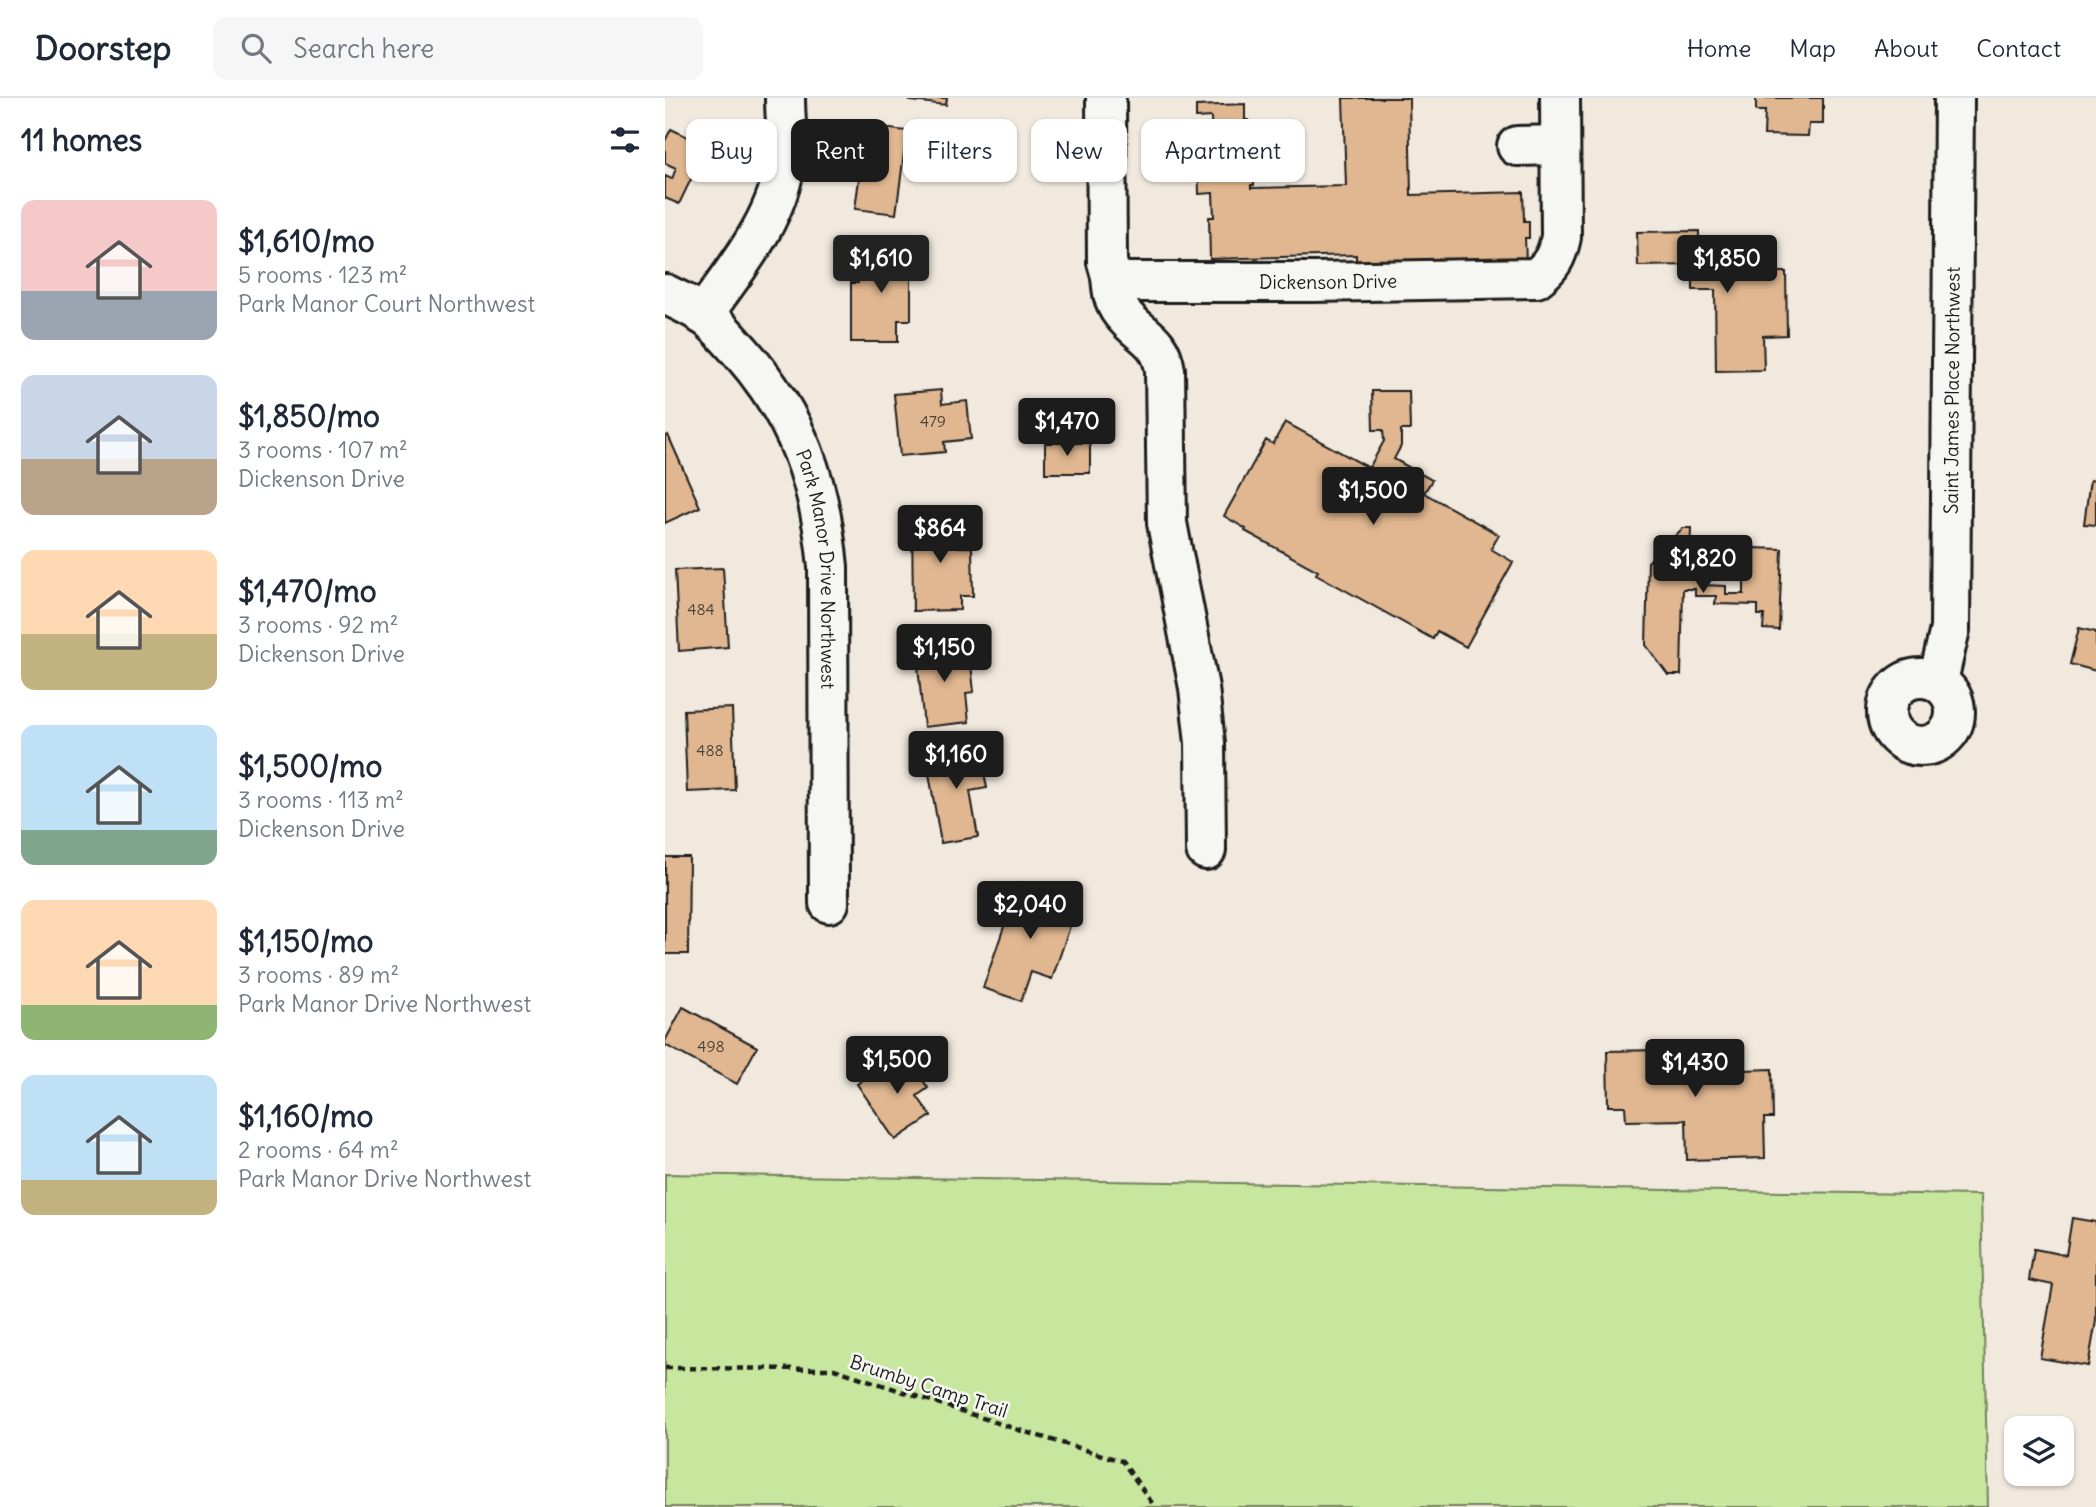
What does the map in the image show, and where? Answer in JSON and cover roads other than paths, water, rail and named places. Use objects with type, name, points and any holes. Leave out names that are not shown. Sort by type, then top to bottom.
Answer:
[{"type":"street","points":[[703,314],[751,249],[777,200],[786,157],[785,98]]},
{"type":"street","points":[[1106,98],[1107,262],[1113,296],[1121,313],[1157,346],[1165,370],[1167,523],[1199,688],[1205,743],[1206,850]]},
{"type":"street","name":"Dickenson Drive","points":[[1111,276],[1123,282],[1536,278],[1548,269],[1556,258],[1561,237],[1560,98]]},
{"type":"street","name":"Saint James Place Northwest","points":[[1938,681],[1950,629],[1954,98]]},
{"type":"street","points":[[1517,146],[1560,145]]},
{"type":"street","name":"Park Manor Drive Northwest","points":[[665,294],[703,314],[726,336],[773,393],[792,426],[813,479],[824,522],[828,567],[829,903]]}]
